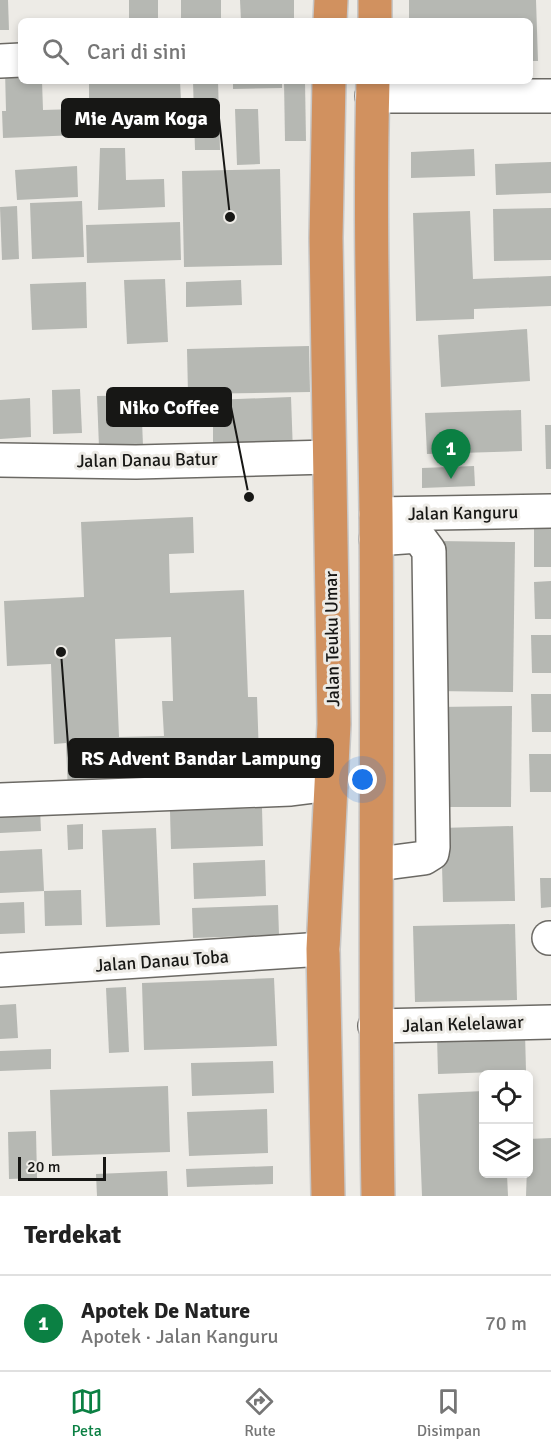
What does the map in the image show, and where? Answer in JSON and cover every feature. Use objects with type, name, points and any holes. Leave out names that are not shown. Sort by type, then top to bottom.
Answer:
[{"type":"highway","points":[[330,18],[331,0]]},
{"type":"highway","points":[[375,0],[375,18]]},
{"type":"highway","name":"Jalan Teuku Umar","points":[[328,1196],[323,949],[334,724],[326,238],[329,84]]},
{"type":"highway","points":[[373,88],[370,238],[376,527],[378,864],[375,1026],[378,1196]]},
{"type":"highway","points":[[326,238],[337,249],[350,252],[363,248],[370,238]]},
{"type":"highway","points":[[329,313],[338,301],[351,298],[363,302],[373,312]]},
{"type":"street","points":[[0,61],[18,60]]},
{"type":"street","points":[[373,88],[551,96]]},
{"type":"street","name":"Jalan Danau Batur","points":[[0,460],[136,462],[329,457]]},
{"type":"street","name":"Jalan Kanguru","points":[[376,527],[551,511]]},
{"type":"street","points":[[376,527],[418,536],[429,551],[433,847],[432,853],[423,858],[378,864]]},
{"type":"street","points":[[0,800],[291,789],[331,784]]},
{"type":"street","name":"Jalan Danau Toba","points":[[0,970],[323,949]]},
{"type":"street","name":"Jalan Kelelawar","points":[[375,1026],[551,1022]]},
{"type":"building","points":[[0,0],[8,0],[9,30],[0,30]]},
{"type":"building","points":[[129,0],[158,0],[158,18],[129,18]]},
{"type":"building","points":[[181,0],[221,0],[221,18],[181,18]]},
{"type":"building","points":[[240,0],[294,0],[294,18],[241,18]]},
{"type":"building","points":[[409,0],[536,0],[538,61],[533,61],[533,18],[409,18]]},
{"type":"building","points":[[18,69],[18,84],[42,84],[43,110],[77,109],[78,135],[3,138],[2,111],[6,111],[5,70]]},
{"type":"building","points":[[89,84],[180,84],[181,100],[89,102]]},
{"type":"building","points":[[193,84],[218,84],[220,150],[195,150]]},
{"type":"building","points":[[233,84],[282,84],[282,88],[233,89]]},
{"type":"building","points":[[284,84],[305,84],[306,141],[285,141]]},
{"type":"building","points":[[235,109],[258,109],[260,164],[237,165]]},
{"type":"building","points":[[100,148],[125,148],[126,180],[164,179],[165,207],[98,210]]},
{"type":"building","points":[[474,149],[475,176],[411,178],[411,152]]},
{"type":"building","points":[[551,162],[551,193],[496,195],[495,164]]},
{"type":"building","points":[[77,166],[78,197],[17,200],[15,170]]},
{"type":"building","points":[[280,169],[282,265],[184,267],[182,171]]},
{"type":"building","points":[[82,201],[84,257],[32,259],[30,203]]},
{"type":"building","points":[[17,206],[19,259],[2,260],[0,207]]},
{"type":"building","points":[[551,208],[551,260],[494,261],[493,209]]},
{"type":"building","points":[[470,211],[473,279],[551,276],[551,306],[474,309],[474,319],[416,321],[413,213]]},
{"type":"building","points":[[180,222],[181,260],[87,263],[86,225]]},
{"type":"building","points":[[165,279],[168,342],[127,344],[124,280]]},
{"type":"building","points":[[241,280],[242,305],[186,307],[186,282]]},
{"type":"building","points":[[86,282],[87,328],[32,330],[30,284]]},
{"type":"building","points":[[527,329],[530,381],[441,387],[438,335]]},
{"type":"building","points":[[309,346],[310,392],[188,394],[187,349]]},
{"type":"building","points":[[80,389],[82,433],[53,434],[52,390]]},
{"type":"building","points":[[141,395],[143,446],[99,447],[97,396]]},
{"type":"building","points":[[291,397],[293,453],[213,455],[213,400]]},
{"type":"building","points":[[30,398],[31,437],[0,439],[0,400]]},
{"type":"building","points":[[521,410],[522,451],[427,454],[425,413]]},
{"type":"building","points":[[545,425],[551,425],[551,469],[546,469]]},
{"type":"building","points":[[474,466],[475,486],[422,488],[422,468]]},
{"type":"building","points":[[193,517],[194,553],[169,554],[170,593],[244,590],[248,697],[257,697],[260,786],[68,794],[66,743],[54,744],[51,664],[7,666],[4,601],[84,597],[81,522]],"holes":[[[171,637],[173,701],[162,701],[164,736],[119,737],[115,639]]]},
{"type":"building","points":[[534,519],[551,519],[551,567],[534,567]]},
{"type":"building","points":[[437,541],[515,542],[513,692],[435,691]]},
{"type":"building","points":[[551,581],[551,619],[535,619],[534,582]]},
{"type":"building","points":[[531,635],[551,635],[551,673],[532,673]]},
{"type":"building","points":[[531,694],[551,694],[551,732],[532,732]]},
{"type":"building","points":[[512,706],[511,807],[438,807],[438,707]]},
{"type":"building","points":[[529,754],[551,754],[551,792],[530,792]]},
{"type":"building","points":[[262,808],[263,846],[171,849],[170,811]]},
{"type":"building","points":[[40,809],[41,831],[0,833],[0,810]]},
{"type":"building","points":[[83,824],[83,849],[68,850],[67,825]]},
{"type":"building","points":[[513,826],[515,901],[443,902],[441,828]]},
{"type":"building","points":[[156,828],[160,925],[106,927],[102,830]]},
{"type":"building","points":[[42,849],[44,891],[0,893],[0,851]]},
{"type":"building","points":[[265,860],[266,896],[194,899],[193,863]]},
{"type":"building","points":[[540,878],[551,878],[551,907],[541,908]]},
{"type":"building","points":[[81,890],[82,925],[45,926],[44,891]]},
{"type":"building","points":[[24,902],[25,933],[0,934],[0,903]]},
{"type":"building","points":[[278,905],[279,935],[193,938],[192,908]]},
{"type":"building","points":[[515,924],[517,1000],[415,1002],[413,926]]},
{"type":"building","points":[[274,978],[277,1046],[144,1050],[142,983]]},
{"type":"building","points":[[126,987],[129,1052],[109,1053],[106,988]]},
{"type":"building","points":[[16,1004],[18,1038],[0,1039],[0,1005]]},
{"type":"building","points":[[525,1033],[526,1070],[479,1070],[479,1073],[438,1074],[437,1036]]},
{"type":"building","points":[[51,1049],[51,1069],[0,1071],[0,1051]]},
{"type":"building","points":[[273,1061],[274,1093],[192,1096],[191,1063]]},
{"type":"building","points":[[168,1086],[170,1152],[52,1156],[50,1090]]},
{"type":"building","points":[[479,1091],[479,1178],[507,1178],[508,1196],[422,1196],[418,1094]]},
{"type":"building","points":[[267,1109],[268,1153],[189,1156],[187,1112]]},
{"type":"building","points":[[36,1131],[37,1178],[9,1179],[8,1132]]},
{"type":"building","points":[[551,1138],[551,1196],[526,1196],[527,1178],[533,1178],[533,1139]]},
{"type":"building","points":[[273,1166],[273,1184],[187,1187],[186,1169]]},
{"type":"building","points":[[167,1171],[168,1196],[97,1196],[96,1174]]},
{"type":"place","name":"Mie Ayam Koga","points":[[230,217]]},
{"type":"place","name":"Apotek De Nature","points":[[451,479]]},
{"type":"place","name":"Niko Coffee","points":[[249,497]]},
{"type":"place","name":"RS Advent Bandar Lampung","points":[[61,652]]}]
